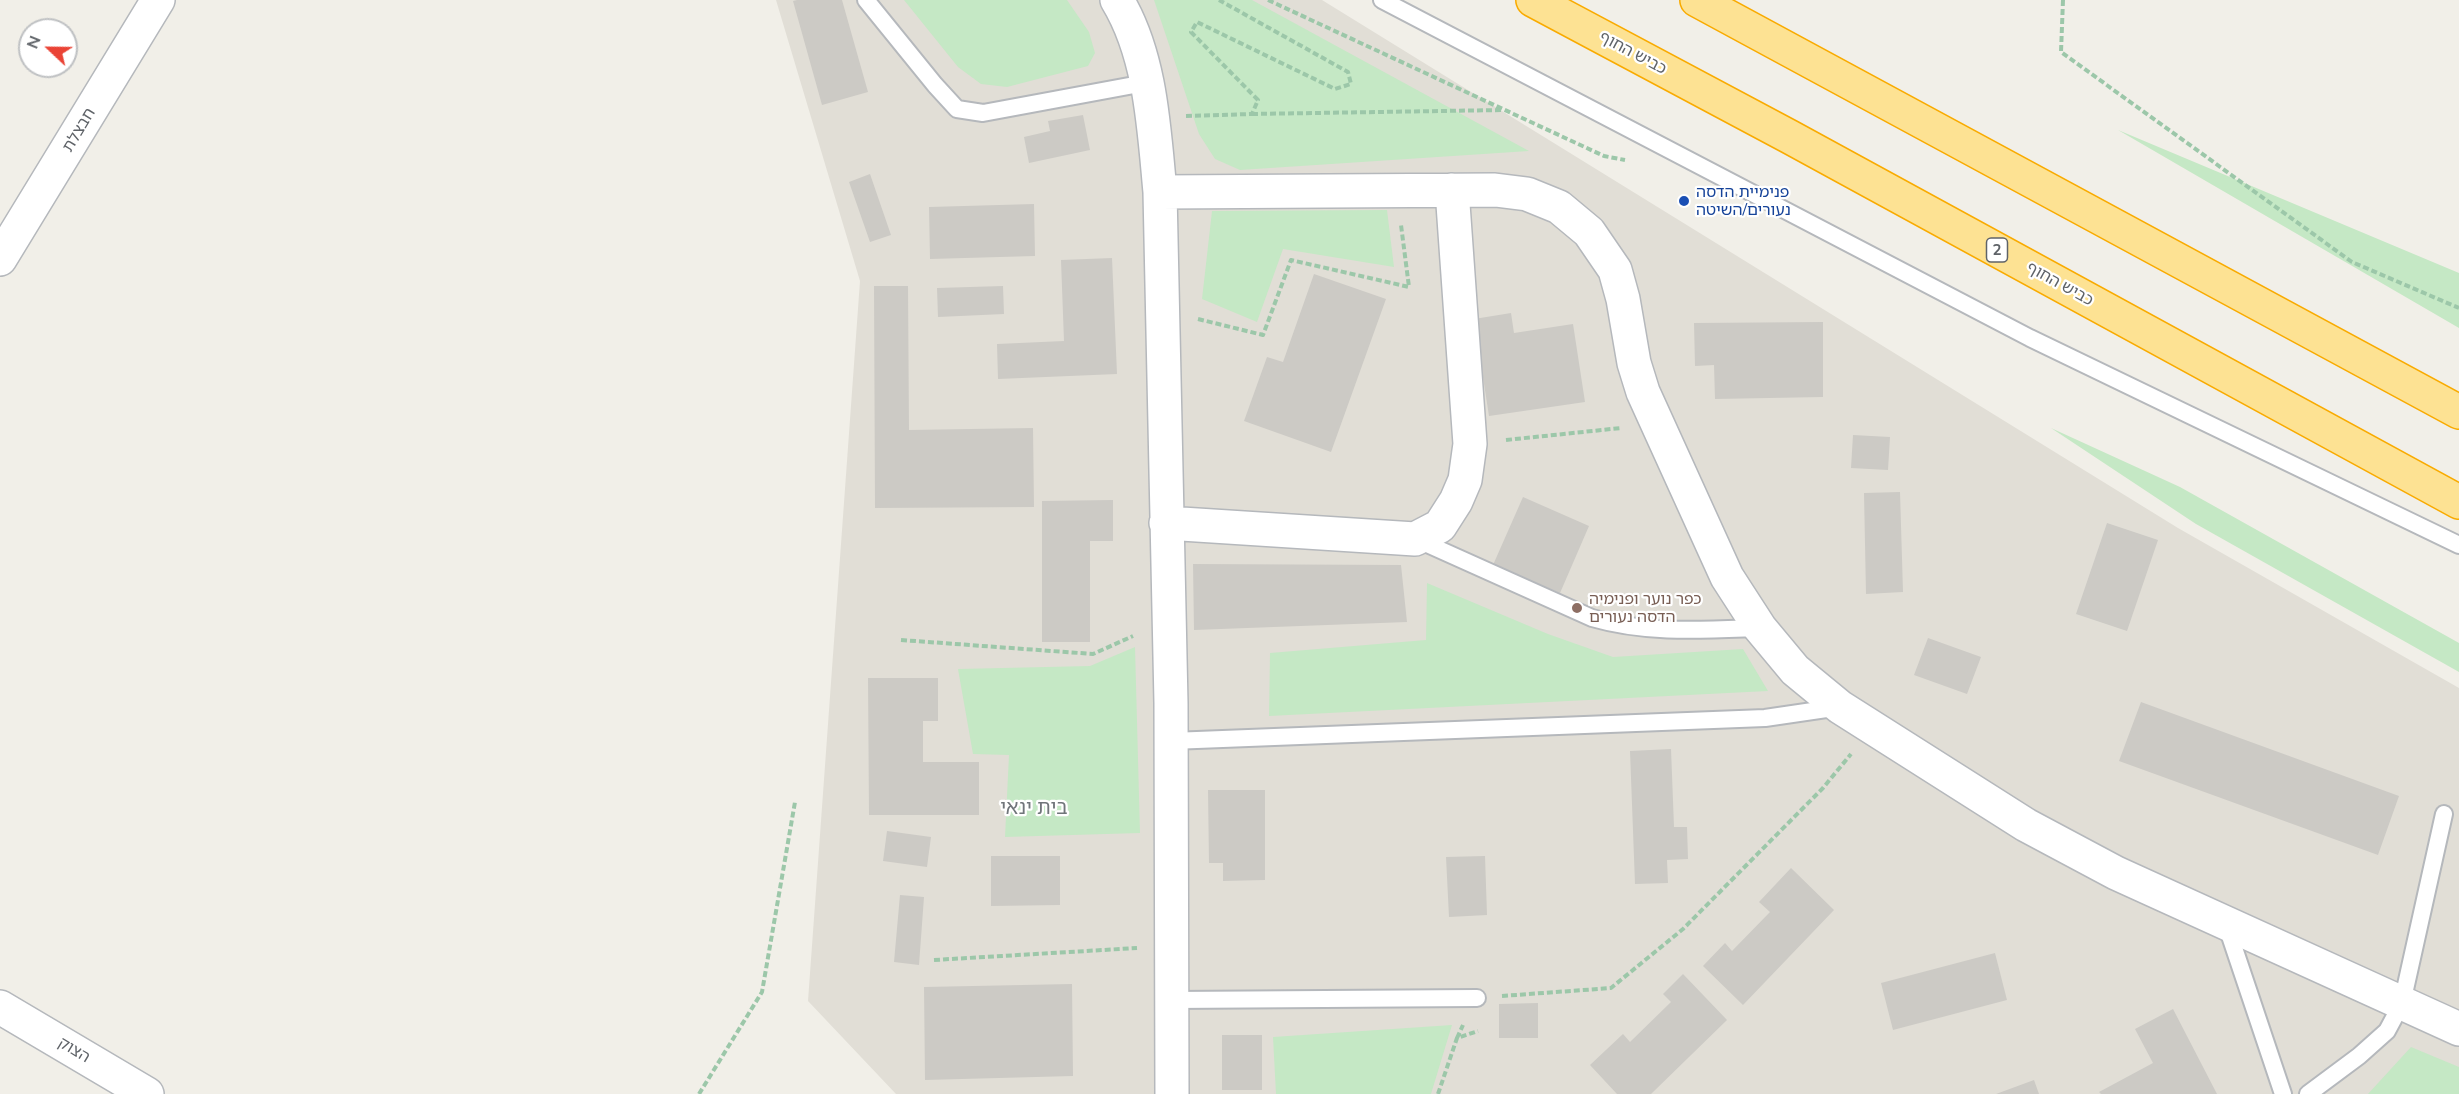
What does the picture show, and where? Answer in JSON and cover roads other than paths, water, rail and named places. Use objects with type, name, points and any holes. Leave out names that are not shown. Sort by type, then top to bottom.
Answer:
[{"type":"highway","name":"כביש החוף","points":[[1533,0],[1790,137],[2459,502]]},
{"type":"highway","points":[[1696,0],[2459,411]]},
{"type":"street","name":"חבצלת","points":[[0,259],[158,0]]},
{"type":"street","points":[[1117,0],[1125,14],[1139,55],[1153,118],[1160,192],[1171,741],[1172,1094]]},
{"type":"street","points":[[1166,524],[1415,539],[1440,526],[1456,501],[1465,480],[1470,444],[1452,190]]},
{"type":"street","points":[[1160,192],[1495,190],[1527,194],[1559,207],[1589,232],[1615,270],[1623,299],[1634,363],[1643,392],[1727,577],[1760,628],[1795,670],[1840,708],[2026,825],[2116,873],[2459,1029]]},
{"type":"street","name":"הצוק","points":[[0,1007],[147,1094]]},
{"type":"lane","points":[[866,0],[957,109],[983,113],[1145,83]]},
{"type":"lane","points":[[1382,0],[2030,338],[2459,545]]},
{"type":"lane","points":[[1415,539],[1592,618],[1616,625],[1660,630],[1760,628]]},
{"type":"lane","points":[[1171,741],[1765,718],[1840,708]]},
{"type":"lane","points":[[2308,1094],[2359,1056],[2387,1031],[2402,1003],[2444,814]]},
{"type":"lane","points":[[2226,923],[2283,1094]]},
{"type":"lane","points":[[1171,1000],[1478,998]]},
{"type":"place","name":"פנימיית הדסה נעורים/השיטה","points":[[1684,201]]},
{"type":"place","name":"כפר נוער ופנימיה הדסה נעורים","points":[[1577,608]]},
{"type":"district","name":"בית ינאי","points":[[1034,808]]}]
